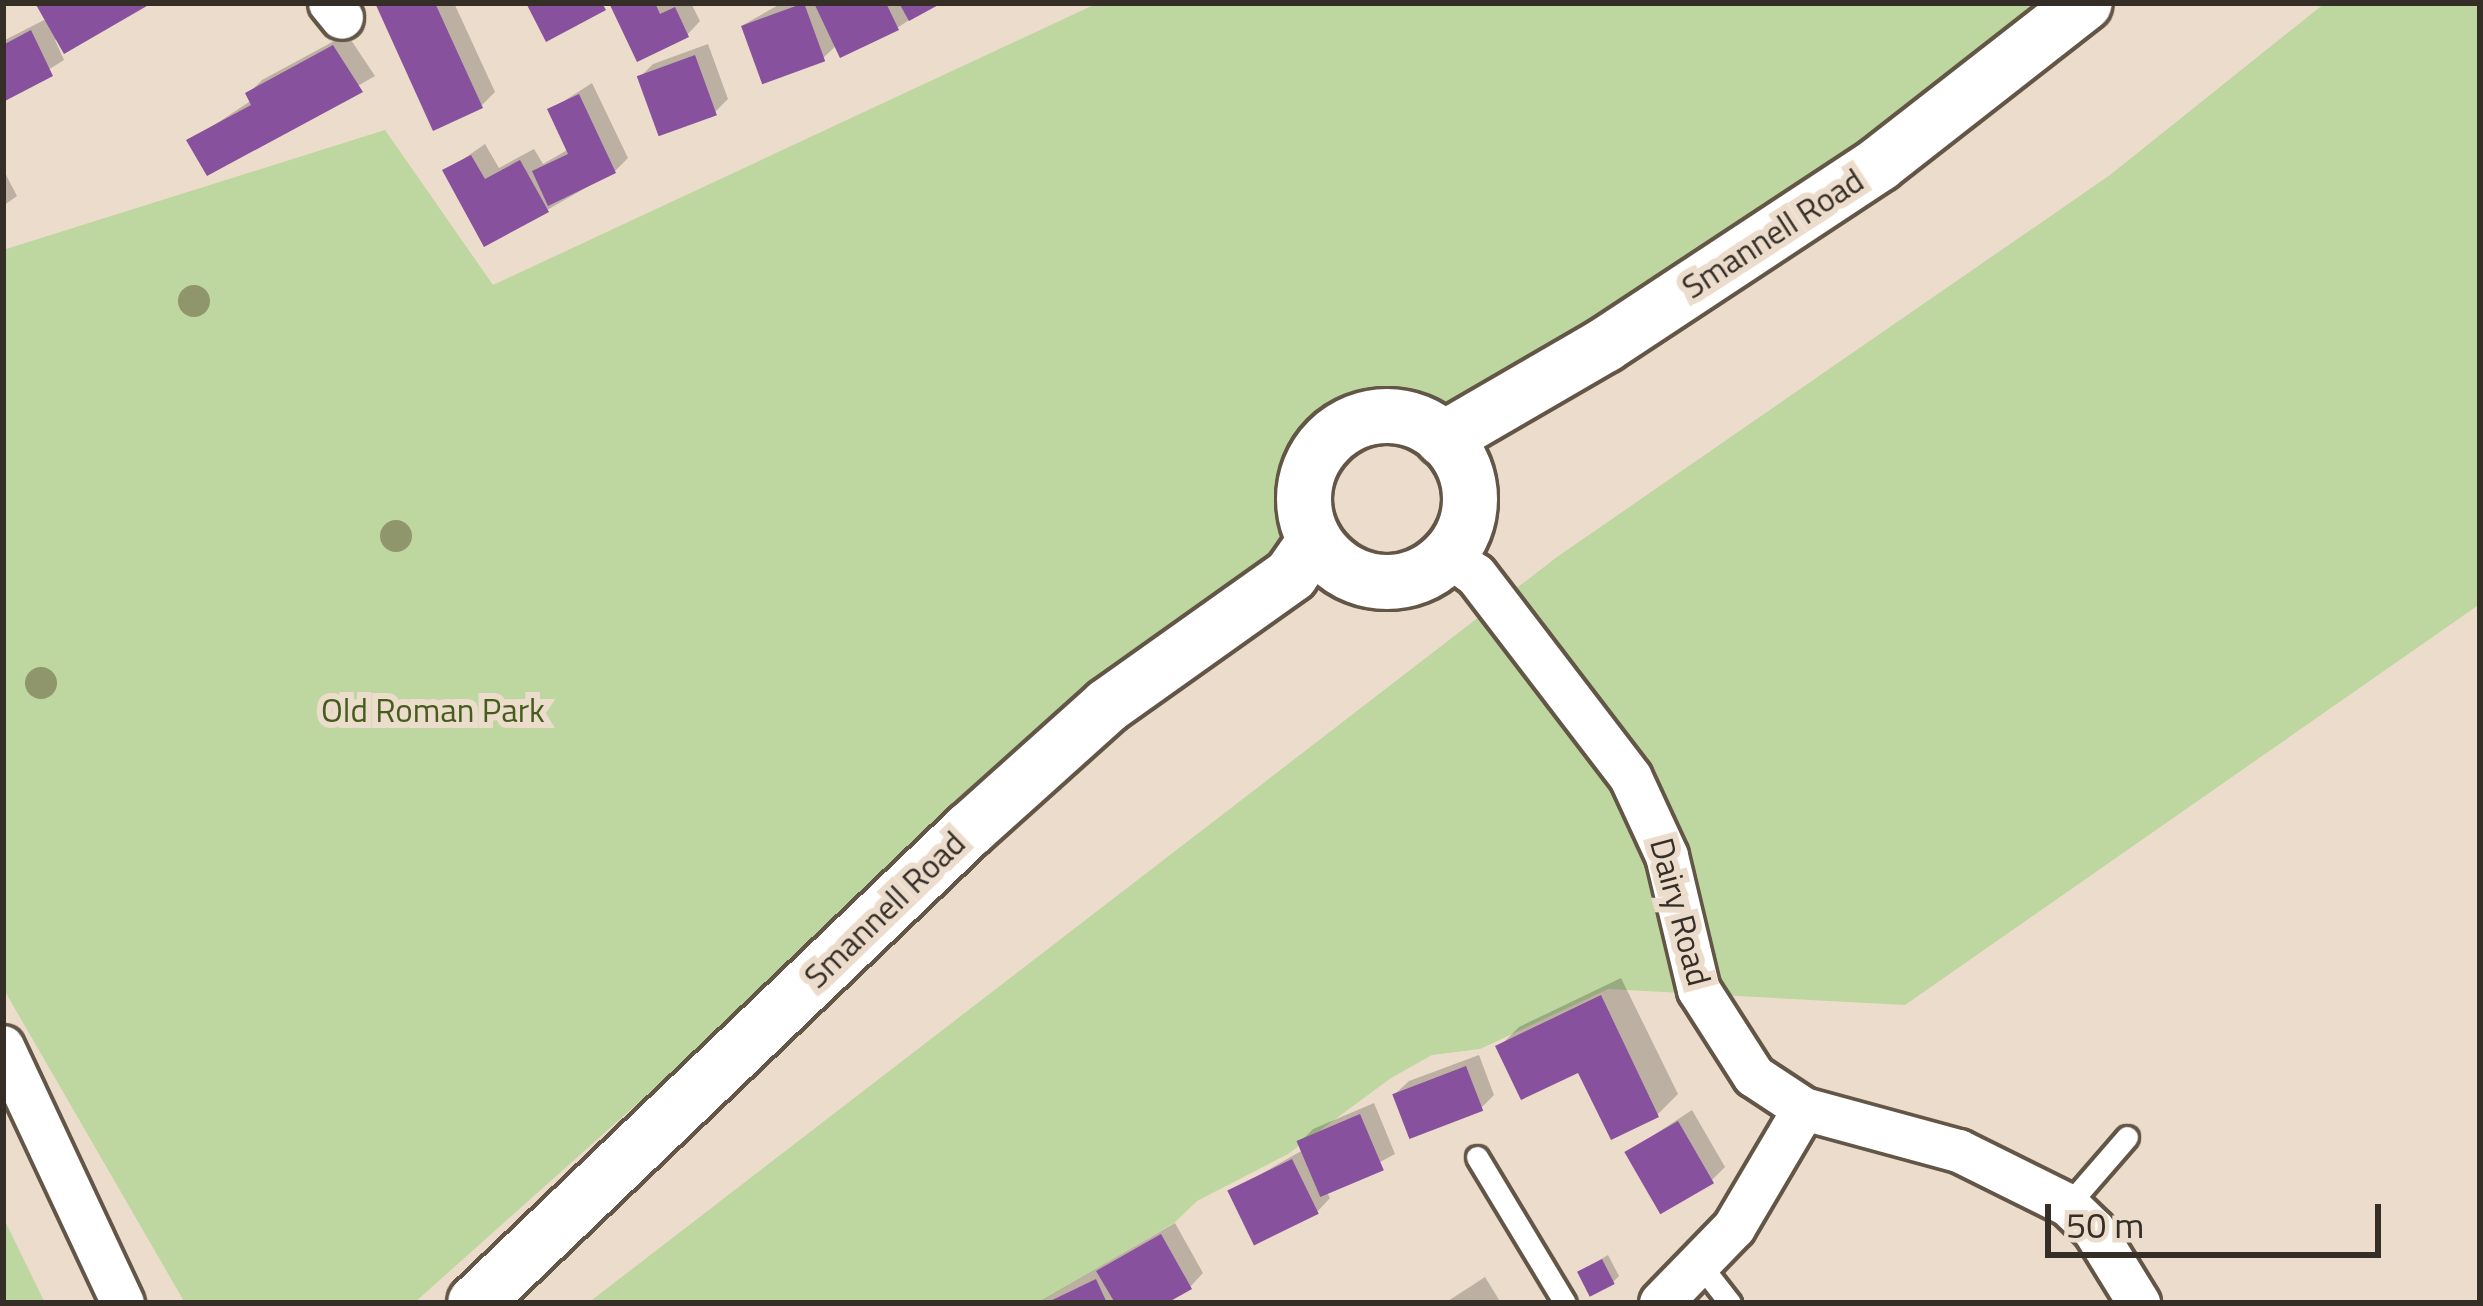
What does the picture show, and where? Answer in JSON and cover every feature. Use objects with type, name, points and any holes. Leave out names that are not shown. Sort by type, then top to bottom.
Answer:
[{"type":"street","name":"Smannell Road","points":[[1443,439],[1605,345],[1879,164],[2085,3]]},
{"type":"street","points":[[1389,415],[1443,439],[1468,477],[1471,499],[1448,555],[1425,573],[1367,580],[1314,542],[1304,486],[1335,434],[1389,415]]},
{"type":"street","name":"Smannell Road","points":[[475,1303],[986,814],[1107,706],[1291,575],[1314,542]]},
{"type":"street","name":"Dairy Road","points":[[1448,555],[1476,575],[1631,778],[1667,856],[1685,950],[1712,1016],[1754,1076],[1804,1109],[1959,1151],[2068,1205],[2104,1243],[2139,1303]]},
{"type":"street","points":[[3,1047],[123,1303]]},
{"type":"street","points":[[1661,1303],[1702,1267],[1804,1109]]},
{"type":"lane","points":[[2068,1205],[2127,1137]]},
{"type":"lane","points":[[1477,1157],[1565,1303]]},
{"type":"lane","points":[[1702,1267],[1730,1303]]},
{"type":"green space","name":"Old Roman Park","points":[[1098,3],[2068,3],[1513,387],[1345,436],[1317,459],[1295,530],[1265,569],[1104,687],[414,1303],[185,1303],[3,988],[3,250],[385,130],[493,285]]},
{"type":"green space","points":[[2325,3],[2480,3],[2480,604],[1905,1005],[1608,989],[1480,1049],[1432,1055],[1391,1078],[1288,1154],[1197,1201],[1174,1223],[1038,1303],[588,1303],[1557,557],[2110,175]]},
{"type":"green space","points":[[3,1217],[45,1303],[3,1303]]},
{"type":"building","points":[[35,3],[152,3],[64,54]]},
{"type":"building","points":[[375,3],[435,3],[483,108],[433,131]]},
{"type":"building","points":[[526,3],[602,3],[606,10],[546,42]]},
{"type":"building","points":[[609,3],[655,3],[660,14],[675,7],[689,37],[637,62]]},
{"type":"building","points":[[804,3],[825,61],[762,84],[741,26]]},
{"type":"building","points":[[814,3],[886,3],[899,30],[840,58]]},
{"type":"building","points":[[899,3],[942,3],[909,21]]},
{"type":"building","points":[[31,30],[53,76],[3,102],[3,45]]},
{"type":"building","points":[[333,45],[363,92],[207,176],[186,140],[251,105],[245,93]]},
{"type":"building","points":[[695,55],[717,115],[659,136],[637,76]]},
{"type":"building","points":[[579,94],[616,173],[548,206],[532,171],[568,154],[547,109]]},
{"type":"building","points":[[471,155],[485,179],[520,160],[549,212],[484,247],[442,170]]},
{"type":"building","points":[[1601,995],[1659,1117],[1611,1140],[1578,1073],[1521,1100],[1495,1046]]},
{"type":"building","points":[[1466,1066],[1483,1111],[1409,1139],[1392,1094]]},
{"type":"building","points":[[1360,1114],[1384,1170],[1320,1197],[1296,1141]]},
{"type":"building","points":[[1678,1121],[1714,1183],[1660,1214],[1624,1152]]},
{"type":"building","points":[[1292,1159],[1319,1214],[1254,1245],[1227,1191]]},
{"type":"building","points":[[1161,1234],[1192,1289],[1167,1303],[1115,1303],[1096,1271]]},
{"type":"building","points":[[1602,1259],[1615,1284],[1590,1297],[1577,1272]]},
{"type":"building","points":[[1096,1279],[1107,1303],[1046,1303]]}]
